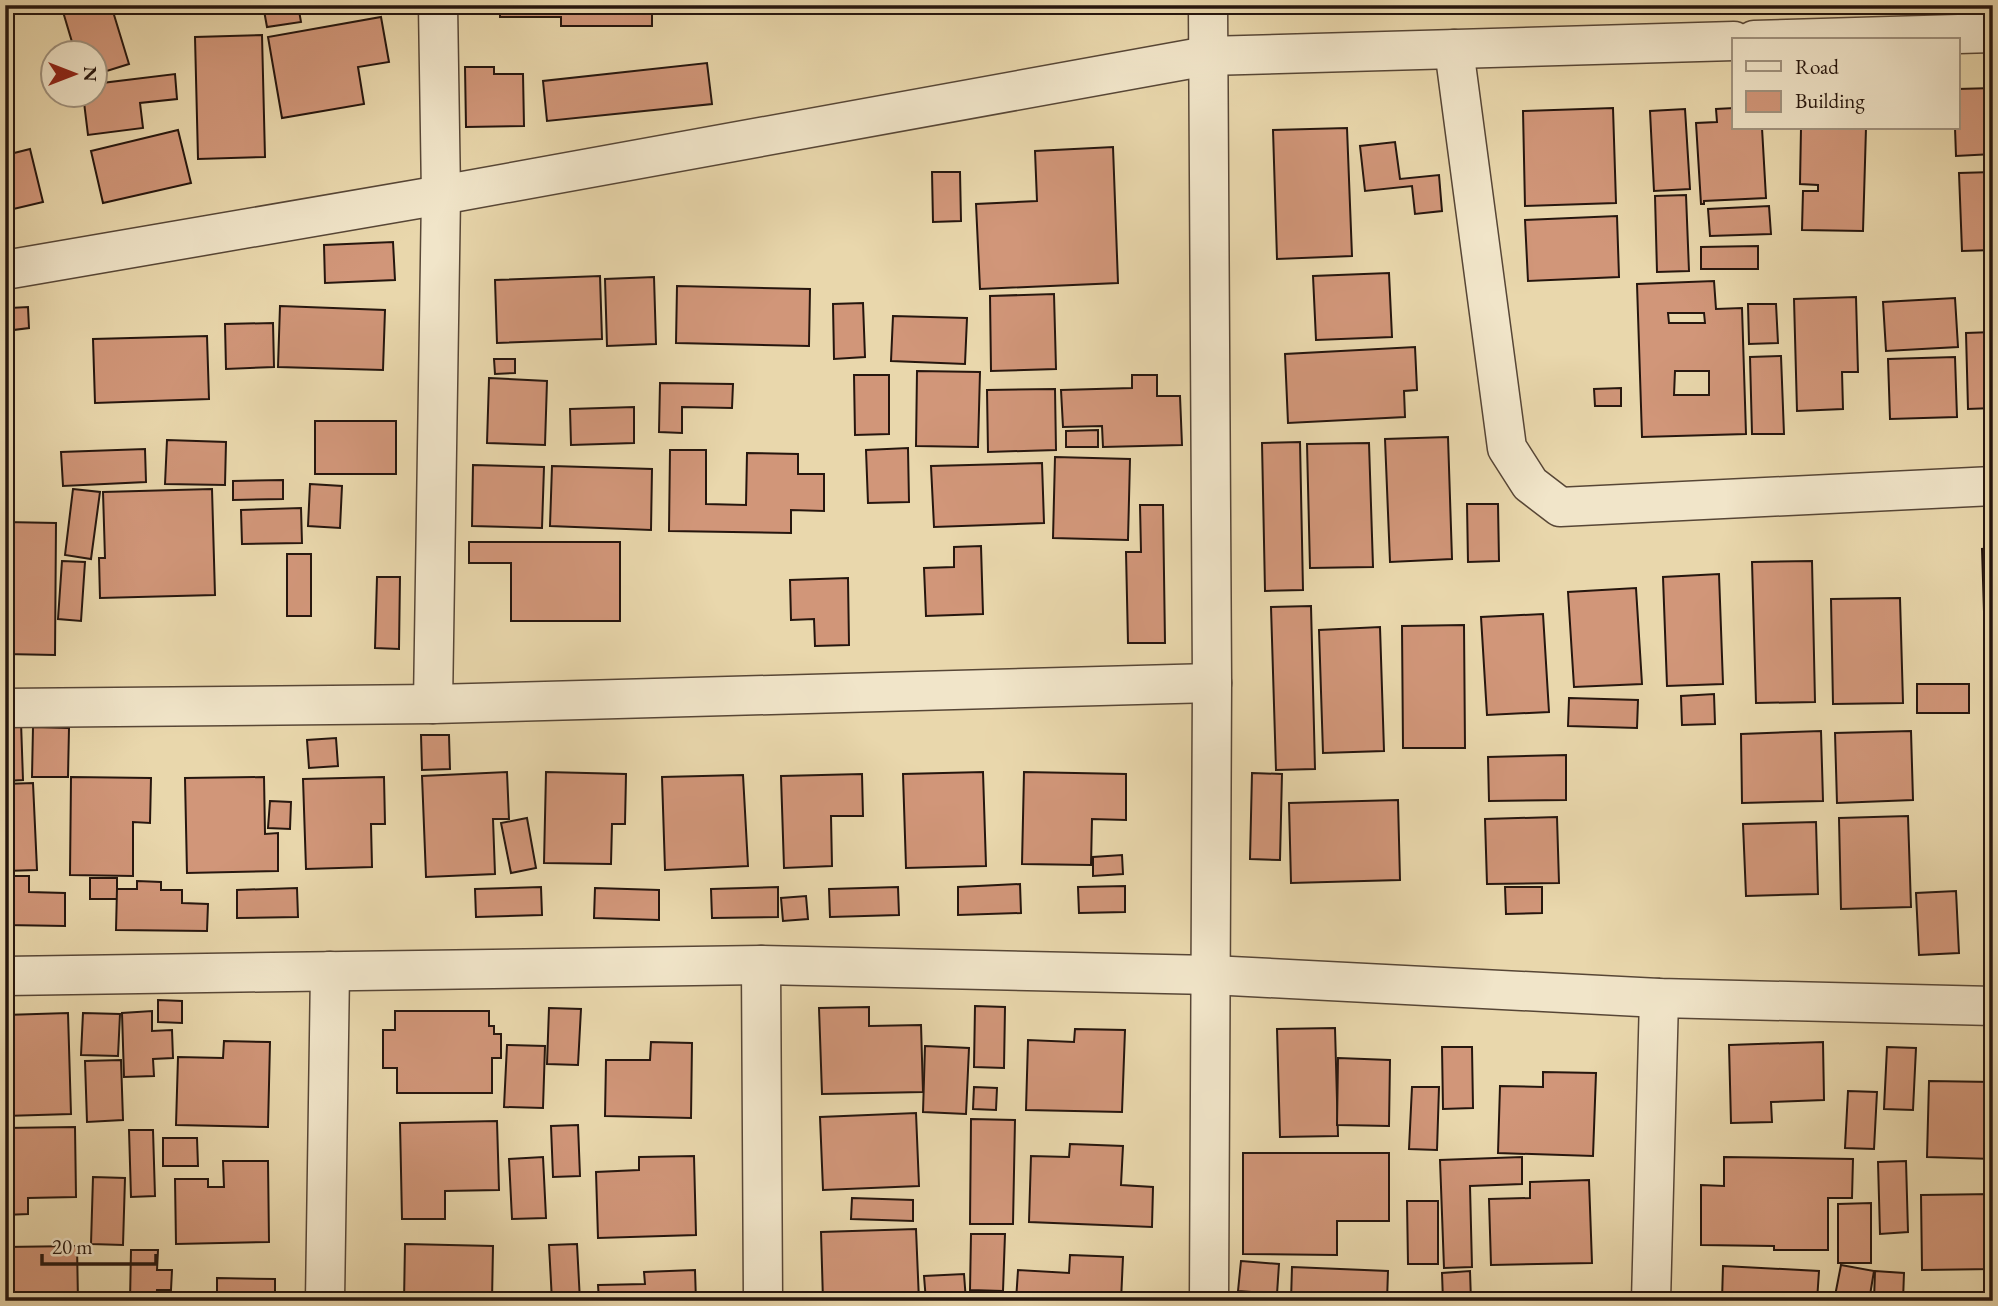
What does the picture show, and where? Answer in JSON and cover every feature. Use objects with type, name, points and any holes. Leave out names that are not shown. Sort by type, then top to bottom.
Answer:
[{"type":"street","points":[[433,704],[441,195],[438,5]]},
{"type":"street","points":[[1208,5],[1212,683],[1209,1301]]},
{"type":"street","points":[[1822,38],[1993,33]]},
{"type":"street","points":[[5,270],[441,195],[1207,56],[1732,41]]},
{"type":"street","points":[[1454,49],[1507,448],[1531,484],[1560,507],[1993,486]]},
{"type":"street","points":[[5,708],[433,704],[1212,683]]},
{"type":"street","points":[[761,965],[763,1301]]},
{"type":"street","points":[[5,976],[761,965],[1211,975],[1659,998],[1993,1006]]},
{"type":"street","points":[[325,1301],[330,971]]},
{"type":"street","points":[[1651,1301],[1659,998]]},
{"type":"building","points":[[61,5],[111,5],[129,64],[108,71],[108,38],[71,38]]},
{"type":"building","points":[[263,5],[298,5],[301,22],[267,27]]},
{"type":"building","points":[[351,5],[388,5],[389,7],[351,8]]},
{"type":"building","points":[[500,5],[652,5],[652,26],[561,26],[561,17],[500,17]]},
{"type":"building","points":[[381,17],[389,62],[358,67],[364,104],[282,118],[268,37]]},
{"type":"building","points":[[262,35],[265,157],[198,159],[195,37]]},
{"type":"building","points":[[707,63],[712,104],[547,121],[543,81]]},
{"type":"building","points":[[465,67],[494,67],[494,74],[523,74],[524,126],[466,127]]},
{"type":"building","points":[[175,74],[177,99],[140,103],[143,128],[88,135],[85,108],[108,108],[108,82]]},
{"type":"building","points":[[1993,88],[1993,154],[1956,156],[1955,130],[1960,130],[1960,89]]},
{"type":"building","points":[[1613,108],[1616,203],[1525,206],[1523,111]]},
{"type":"building","points":[[1732,108],[1732,130],[1762,130],[1766,198],[1704,201],[1704,204],[1701,204],[1696,123],[1717,122],[1716,109]]},
{"type":"building","points":[[1685,109],[1690,189],[1654,191],[1650,111]]},
{"type":"building","points":[[1347,128],[1352,256],[1277,259],[1273,130]]},
{"type":"building","points":[[178,130],[191,183],[103,203],[91,151]]},
{"type":"building","points":[[1801,130],[1866,130],[1863,231],[1802,230],[1803,191],[1818,191],[1818,185],[1800,184]]},
{"type":"building","points":[[5,136],[10,154],[30,149],[43,202],[5,211]]},
{"type":"building","points":[[1395,142],[1400,179],[1439,175],[1442,211],[1415,214],[1412,186],[1365,191],[1360,146]]},
{"type":"building","points":[[1113,147],[1118,283],[980,289],[976,204],[1037,201],[1035,151]]},
{"type":"building","points":[[932,172],[960,172],[961,221],[933,222]]},
{"type":"building","points":[[1993,172],[1993,250],[1962,251],[1959,173]]},
{"type":"building","points":[[1686,195],[1689,271],[1657,272],[1655,196]]},
{"type":"building","points":[[1769,206],[1771,234],[1710,236],[1708,209]]},
{"type":"building","points":[[1617,216],[1619,277],[1528,281],[1525,220]]},
{"type":"building","points":[[393,242],[395,280],[325,283],[324,245]]},
{"type":"building","points":[[1758,246],[1758,269],[1701,269],[1701,247]]},
{"type":"building","points":[[1389,273],[1392,337],[1316,340],[1313,276]]},
{"type":"building","points":[[600,276],[602,339],[497,343],[495,280]]},
{"type":"building","points":[[654,277],[656,344],[607,346],[605,279]]},
{"type":"building","points":[[1714,281],[1716,309],[1742,308],[1746,434],[1642,437],[1637,284]],"holes":[[[1668,313],[1704,313],[1705,323],[1669,323]],[[1675,371],[1709,371],[1709,395],[1674,395]]]},
{"type":"building","points":[[677,286],[810,289],[809,346],[676,343]]},
{"type":"building","points":[[1054,294],[1056,369],[991,371],[990,296]]},
{"type":"building","points":[[1856,297],[1858,372],[1842,372],[1843,409],[1797,411],[1794,299]]},
{"type":"building","points":[[1955,298],[1958,347],[1886,351],[1883,302]]},
{"type":"building","points":[[10,300],[10,308],[28,307],[29,328],[5,331],[5,301]]},
{"type":"building","points":[[863,303],[865,357],[834,359],[833,304]]},
{"type":"building","points":[[1748,304],[1776,304],[1778,343],[1749,344]]},
{"type":"building","points":[[280,306],[385,310],[383,370],[278,367]]},
{"type":"building","points":[[893,316],[967,318],[965,364],[891,361]]},
{"type":"building","points":[[273,323],[274,367],[226,369],[225,324]]},
{"type":"building","points":[[1993,332],[1993,408],[1968,409],[1966,333]]},
{"type":"building","points":[[207,336],[209,399],[95,403],[93,339]]},
{"type":"building","points":[[1415,347],[1417,390],[1404,391],[1405,417],[1288,423],[1285,354]]},
{"type":"building","points":[[1781,356],[1784,434],[1752,434],[1750,357]]},
{"type":"building","points":[[1955,357],[1957,417],[1890,419],[1888,359]]},
{"type":"building","points":[[494,359],[515,359],[515,373],[495,374]]},
{"type":"building","points":[[917,371],[980,372],[978,447],[916,446]]},
{"type":"building","points":[[854,375],[889,375],[889,434],[855,435]]},
{"type":"building","points":[[1132,375],[1157,375],[1157,396],[1180,396],[1182,445],[1103,447],[1102,426],[1063,427],[1061,390],[1132,388]]},
{"type":"building","points":[[489,378],[547,381],[545,445],[487,443]]},
{"type":"building","points":[[660,383],[733,384],[732,408],[682,407],[682,433],[659,432]]},
{"type":"building","points":[[1621,388],[1621,406],[1595,406],[1594,389]]},
{"type":"building","points":[[1055,389],[1056,450],[988,452],[987,390]]},
{"type":"building","points":[[634,407],[634,443],[571,445],[570,409]]},
{"type":"building","points":[[315,421],[396,421],[396,474],[315,474]]},
{"type":"building","points":[[1098,430],[1098,447],[1066,447],[1066,431]]},
{"type":"building","points":[[1448,437],[1452,559],[1390,562],[1385,439]]},
{"type":"building","points":[[167,440],[226,442],[225,485],[165,484]]},
{"type":"building","points":[[1300,442],[1303,590],[1265,591],[1262,443]]},
{"type":"building","points":[[1369,443],[1373,567],[1310,568],[1307,444]]},
{"type":"building","points":[[908,448],[909,502],[868,503],[866,450]]},
{"type":"building","points":[[145,449],[146,482],[63,486],[61,452]]},
{"type":"building","points":[[670,450],[706,450],[706,504],[746,505],[747,453],[798,454],[798,474],[824,474],[824,511],[791,510],[791,533],[669,531]]},
{"type":"building","points":[[1055,457],[1130,459],[1128,540],[1053,538]]},
{"type":"building","points":[[1042,463],[1044,523],[934,527],[931,466]]},
{"type":"building","points":[[473,465],[544,467],[542,528],[472,526]]},
{"type":"building","points":[[552,466],[652,469],[651,530],[550,526]]},
{"type":"building","points":[[283,480],[283,499],[233,500],[233,481]]},
{"type":"building","points":[[310,484],[342,486],[340,528],[308,526]]},
{"type":"building","points":[[73,489],[100,492],[91,559],[65,555]]},
{"type":"building","points":[[212,489],[215,595],[100,598],[99,558],[105,558],[103,492]]},
{"type":"building","points":[[1467,504],[1498,504],[1499,561],[1468,562]]},
{"type":"building","points":[[1140,505],[1163,505],[1165,643],[1128,643],[1126,552],[1141,552]]},
{"type":"building","points":[[301,508],[302,543],[242,544],[241,510]]},
{"type":"building","points":[[5,522],[56,523],[55,655],[5,654]]},
{"type":"building","points":[[469,542],[620,542],[620,621],[511,621],[511,563],[469,563]]},
{"type":"building","points":[[981,546],[983,614],[926,616],[924,568],[954,567],[954,547]]},
{"type":"building","points":[[1993,548],[1993,643],[1985,643],[1982,549]]},
{"type":"building","points":[[287,554],[311,554],[311,616],[287,616]]},
{"type":"building","points":[[62,561],[85,562],[81,621],[58,619]]},
{"type":"building","points":[[1812,561],[1815,702],[1756,703],[1752,562]]},
{"type":"building","points":[[1719,574],[1723,684],[1667,686],[1663,577]]},
{"type":"building","points":[[377,577],[400,577],[399,649],[375,648]]},
{"type":"building","points":[[848,578],[849,645],[815,646],[814,619],[791,620],[790,580]]},
{"type":"building","points":[[1636,588],[1642,684],[1574,687],[1568,592]]},
{"type":"building","points":[[1900,598],[1903,703],[1833,704],[1831,599]]},
{"type":"building","points":[[1311,606],[1315,769],[1276,770],[1271,607]]},
{"type":"building","points":[[1543,614],[1549,712],[1487,715],[1481,617]]},
{"type":"building","points":[[1464,625],[1465,748],[1403,748],[1402,626]]},
{"type":"building","points":[[1380,627],[1384,751],[1323,753],[1319,630]]},
{"type":"building","points":[[1917,684],[1969,684],[1969,713],[1917,713]]},
{"type":"building","points":[[1714,694],[1715,724],[1682,725],[1681,696]]},
{"type":"building","points":[[1569,698],[1638,700],[1637,728],[1568,726]]},
{"type":"building","points":[[5,722],[21,722],[23,780],[5,781]]},
{"type":"building","points":[[33,727],[69,728],[68,777],[32,777]]},
{"type":"building","points":[[1821,731],[1823,801],[1742,803],[1741,734]]},
{"type":"building","points":[[1911,731],[1913,800],[1837,803],[1835,733]]},
{"type":"building","points":[[421,735],[449,735],[450,769],[422,770]]},
{"type":"building","points":[[336,738],[338,766],[309,768],[307,740]]},
{"type":"building","points":[[1566,755],[1566,800],[1489,801],[1488,757]]},
{"type":"building","points":[[507,772],[509,819],[493,819],[495,874],[426,877],[422,776]]},
{"type":"building","points":[[546,772],[626,774],[625,824],[612,824],[611,864],[544,863]]},
{"type":"building","points":[[983,772],[986,866],[906,868],[903,774]]},
{"type":"building","points":[[1024,772],[1126,774],[1126,820],[1092,819],[1091,865],[1022,864]]},
{"type":"building","points":[[1252,773],[1282,774],[1280,860],[1250,859]]},
{"type":"building","points":[[862,774],[863,816],[831,816],[832,866],[784,868],[781,776]]},
{"type":"building","points":[[743,775],[748,866],[665,870],[662,777]]},
{"type":"building","points":[[71,777],[151,778],[150,823],[133,822],[133,876],[70,875]]},
{"type":"building","points":[[264,777],[265,834],[278,833],[278,871],[187,873],[185,778]]},
{"type":"building","points":[[384,777],[385,824],[371,824],[372,867],[306,869],[303,779]]},
{"type":"building","points":[[33,783],[37,870],[5,871],[5,784]]},
{"type":"building","points":[[1398,800],[1400,880],[1291,883],[1289,803]]},
{"type":"building","points":[[270,801],[291,802],[290,829],[268,828]]},
{"type":"building","points":[[1908,816],[1911,907],[1841,909],[1839,818]]},
{"type":"building","points":[[1557,817],[1559,883],[1487,884],[1485,819]]},
{"type":"building","points":[[527,818],[536,868],[511,873],[501,823]]},
{"type":"building","points":[[1816,822],[1818,894],[1746,896],[1743,824]]},
{"type":"building","points":[[1122,855],[1123,874],[1093,876],[1093,857]]},
{"type":"building","points":[[5,876],[29,876],[29,892],[65,893],[65,926],[5,925]]},
{"type":"building","points":[[90,878],[117,878],[117,899],[90,899]]},
{"type":"building","points":[[137,881],[161,882],[161,890],[182,890],[182,903],[208,904],[207,931],[116,930],[117,889],[137,889]]},
{"type":"building","points":[[1020,884],[1021,913],[958,915],[958,887]]},
{"type":"building","points":[[1125,886],[1125,912],[1079,913],[1078,887]]},
{"type":"building","points":[[541,887],[542,915],[476,917],[475,889]]},
{"type":"building","points":[[778,887],[778,917],[712,918],[711,889]]},
{"type":"building","points":[[898,887],[899,915],[830,917],[829,889]]},
{"type":"building","points":[[1505,887],[1542,887],[1542,913],[1506,914]]},
{"type":"building","points":[[297,888],[298,917],[237,918],[237,890]]},
{"type":"building","points":[[595,888],[659,890],[659,920],[594,918]]},
{"type":"building","points":[[1956,891],[1959,953],[1919,955],[1916,893]]},
{"type":"building","points":[[806,896],[808,919],[783,921],[781,898]]},
{"type":"building","points":[[158,1000],[182,1001],[182,1023],[158,1022]]},
{"type":"building","points":[[975,1006],[1005,1007],[1004,1068],[974,1067]]},
{"type":"building","points":[[869,1007],[869,1026],[921,1025],[923,1092],[822,1094],[819,1008]]},
{"type":"building","points":[[549,1008],[581,1009],[578,1065],[547,1064]]},
{"type":"building","points":[[152,1011],[152,1031],[172,1030],[173,1058],[153,1059],[154,1076],[124,1077],[122,1013]]},
{"type":"building","points":[[395,1011],[489,1011],[489,1026],[494,1026],[494,1034],[501,1034],[501,1058],[492,1058],[492,1093],[397,1093],[397,1068],[383,1068],[383,1030],[395,1030]]},
{"type":"building","points":[[68,1013],[71,1114],[5,1116],[5,1015]]},
{"type":"building","points":[[83,1013],[120,1014],[118,1056],[81,1055]]},
{"type":"building","points":[[1335,1028],[1338,1136],[1280,1137],[1277,1029]]},
{"type":"building","points":[[1075,1029],[1125,1030],[1122,1112],[1026,1110],[1028,1040],[1074,1042]]},
{"type":"building","points":[[224,1041],[270,1042],[268,1127],[176,1125],[178,1057],[223,1058]]},
{"type":"building","points":[[651,1042],[692,1043],[691,1118],[605,1116],[606,1060],[650,1060]]},
{"type":"building","points":[[1823,1042],[1824,1100],[1771,1102],[1772,1122],[1731,1123],[1729,1045]]},
{"type":"building","points":[[507,1045],[545,1046],[543,1108],[504,1107]]},
{"type":"building","points":[[925,1046],[969,1048],[966,1114],[923,1112]]},
{"type":"building","points":[[1442,1047],[1472,1047],[1473,1108],[1443,1109]]},
{"type":"building","points":[[1887,1047],[1916,1048],[1913,1110],[1884,1109]]},
{"type":"building","points":[[1338,1058],[1390,1060],[1389,1126],[1337,1125]]},
{"type":"building","points":[[121,1060],[123,1120],[87,1122],[85,1061]]},
{"type":"building","points":[[1543,1072],[1596,1073],[1593,1156],[1498,1153],[1500,1086],[1543,1087]]},
{"type":"building","points":[[1929,1081],[1993,1082],[1993,1159],[1927,1157]]},
{"type":"building","points":[[974,1087],[997,1088],[996,1110],[973,1109]]},
{"type":"building","points":[[1412,1087],[1439,1087],[1437,1150],[1409,1149]]},
{"type":"building","points":[[1848,1091],[1877,1092],[1874,1149],[1845,1148]]},
{"type":"building","points":[[916,1113],[919,1186],[823,1190],[820,1117]]},
{"type":"building","points":[[971,1119],[1015,1120],[1013,1224],[970,1224]]},
{"type":"building","points":[[497,1121],[499,1190],[445,1191],[445,1219],[402,1219],[400,1123]]},
{"type":"building","points":[[578,1125],[580,1176],[553,1177],[551,1126]]},
{"type":"building","points":[[75,1127],[76,1197],[28,1198],[28,1214],[5,1215],[5,1128]]},
{"type":"building","points":[[129,1130],[153,1130],[155,1196],[131,1197]]},
{"type":"building","points":[[163,1138],[197,1138],[198,1166],[163,1166]]},
{"type":"building","points":[[1070,1144],[1123,1146],[1121,1185],[1153,1187],[1152,1227],[1029,1222],[1031,1156],[1069,1157]]},
{"type":"building","points":[[1243,1153],[1389,1153],[1389,1221],[1337,1221],[1337,1255],[1243,1254]]},
{"type":"building","points":[[694,1156],[696,1235],[598,1238],[596,1172],[639,1170],[639,1157]]},
{"type":"building","points":[[543,1157],[546,1218],[512,1219],[509,1159]]},
{"type":"building","points":[[1522,1157],[1522,1184],[1470,1186],[1472,1267],[1444,1268],[1440,1160]]},
{"type":"building","points":[[1724,1157],[1853,1159],[1852,1198],[1828,1198],[1828,1250],[1774,1250],[1774,1246],[1701,1245],[1701,1185],[1724,1186]]},
{"type":"building","points":[[223,1161],[268,1161],[269,1242],[176,1244],[175,1179],[208,1179],[208,1187],[224,1187]]},
{"type":"building","points":[[1906,1161],[1908,1232],[1880,1234],[1878,1162]]},
{"type":"building","points":[[93,1177],[125,1178],[123,1245],[91,1244]]},
{"type":"building","points":[[1589,1180],[1592,1263],[1491,1265],[1489,1199],[1530,1198],[1530,1182]]},
{"type":"building","points":[[1993,1194],[1993,1269],[1922,1270],[1921,1195]]},
{"type":"building","points":[[852,1198],[913,1200],[913,1221],[851,1219]]},
{"type":"building","points":[[1407,1201],[1438,1201],[1438,1264],[1408,1264]]},
{"type":"building","points":[[1871,1203],[1871,1263],[1838,1263],[1838,1204]]},
{"type":"building","points":[[916,1229],[919,1301],[823,1301],[821,1232]]},
{"type":"building","points":[[971,1234],[1005,1234],[1003,1291],[970,1290]]},
{"type":"building","points":[[405,1244],[493,1246],[492,1301],[404,1301]]},
{"type":"building","points":[[577,1244],[580,1301],[552,1301],[549,1245]]},
{"type":"building","points":[[77,1246],[78,1301],[5,1301],[5,1247]]},
{"type":"building","points":[[131,1250],[158,1250],[157,1270],[172,1270],[171,1290],[157,1290],[156,1301],[130,1301]]},
{"type":"building","points":[[1070,1255],[1123,1257],[1121,1301],[1016,1301],[1018,1270],[1069,1273]]},
{"type":"building","points":[[1241,1261],[1279,1264],[1277,1294],[1238,1291]]},
{"type":"building","points":[[1841,1265],[1874,1271],[1869,1301],[1834,1301]]},
{"type":"building","points":[[1723,1266],[1819,1271],[1817,1301],[1722,1301]]},
{"type":"building","points":[[1292,1267],[1388,1271],[1387,1301],[1291,1301]]},
{"type":"building","points":[[695,1270],[696,1301],[599,1301],[598,1285],[645,1284],[644,1272]]},
{"type":"building","points":[[1470,1271],[1471,1301],[1443,1301],[1442,1273]]},
{"type":"building","points":[[1875,1271],[1904,1273],[1903,1301],[1874,1301]]},
{"type":"building","points":[[964,1274],[966,1301],[926,1301],[924,1276]]},
{"type":"building","points":[[217,1278],[275,1279],[275,1301],[174,1301],[174,1293],[217,1294]]},
{"type":"building","points":[[1916,1292],[1953,1292],[1952,1301],[1916,1301]]},
{"type":"building","points":[[517,1294],[549,1295],[548,1301],[517,1301]]},
{"type":"building","points":[[1956,1295],[1976,1296],[1976,1301],[1956,1301]]},
{"type":"building","points":[[94,1296],[125,1296],[125,1301],[94,1301]]},
{"type":"building","points":[[1539,1297],[1592,1298],[1592,1301],[1539,1301]]}]
